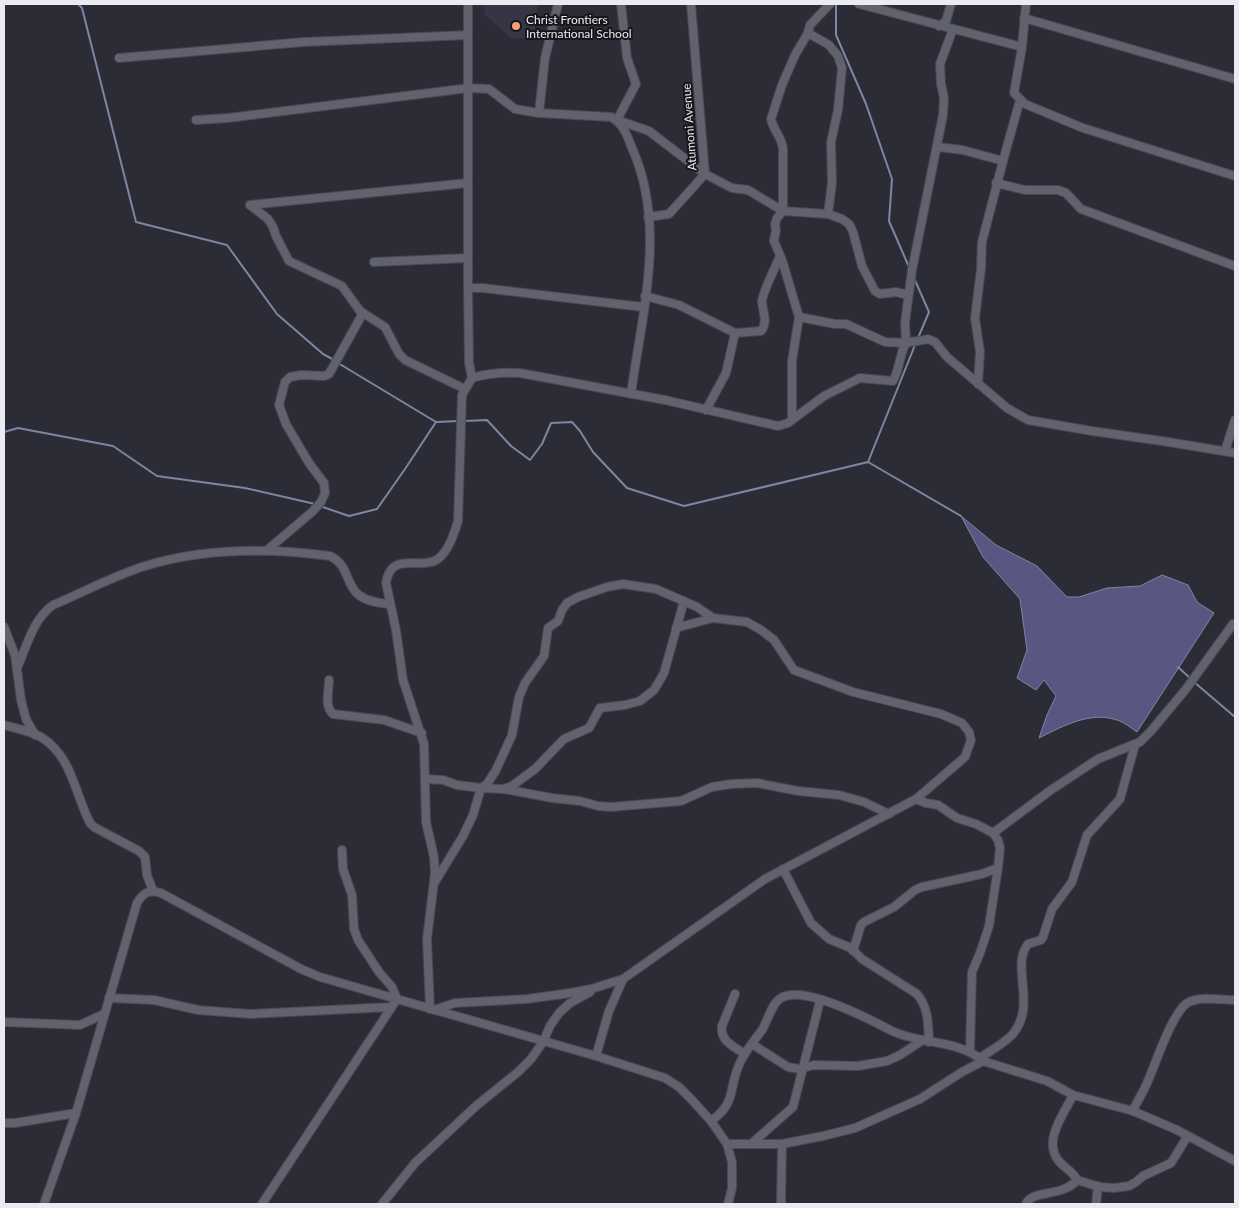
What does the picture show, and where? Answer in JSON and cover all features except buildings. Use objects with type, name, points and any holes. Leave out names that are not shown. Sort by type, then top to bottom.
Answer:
[{"type":"street","points":[[468,4],[468,288],[469,363],[472,378]]},
{"type":"street","points":[[539,113],[545,58],[558,4]]},
{"type":"street","points":[[617,120],[636,84],[627,58],[621,4]]},
{"type":"street","name":"Atumoni Avenue","points":[[648,217],[669,214],[705,174],[691,4]]},
{"type":"street","points":[[792,419],[792,361],[799,317],[774,241],[776,218],[783,211],[783,142],[771,119],[785,78],[795,55],[808,33],[810,25],[830,4]]},
{"type":"street","points":[[859,4],[1022,47]]},
{"type":"street","points":[[939,26],[946,21],[951,4]]},
{"type":"street","points":[[1026,4],[1022,47],[1014,93],[1020,100],[1025,104],[1083,128],[1235,176]]},
{"type":"street","points":[[1024,18],[1235,80]]},
{"type":"street","points":[[432,1010],[427,939],[435,882],[434,857],[426,822],[424,744],[422,733],[403,680],[386,583],[387,576],[394,567],[404,563],[427,562],[437,559],[452,540],[458,521],[461,485],[462,404],[465,388],[472,378],[494,372],[520,373],[631,394],[778,426],[788,423],[824,396],[860,378],[893,381],[901,352],[906,343],[908,295],[912,270],[944,115],[940,64],[953,29]]},
{"type":"street","points":[[808,33],[829,45],[838,56],[842,68],[838,110],[831,142],[832,183],[828,214]]},
{"type":"street","points":[[119,58],[304,42],[468,34]]},
{"type":"street","points":[[196,120],[469,88],[489,89],[515,110],[611,117],[649,131],[705,174],[732,188],[748,190],[783,211],[828,214],[842,219],[849,224],[853,232],[862,266],[875,292],[880,294],[896,292],[908,295]]},
{"type":"street","points":[[978,384],[980,352],[976,318],[982,242],[996,183],[1020,100]]},
{"type":"street","points":[[617,120],[622,125],[634,153],[646,189],[648,217],[649,266],[631,394]]},
{"type":"street","points":[[938,147],[964,150],[1003,161]]},
{"type":"street","points":[[996,183],[1025,190],[1058,190],[1066,193],[1081,209],[1235,266]]},
{"type":"street","points":[[465,388],[405,360],[399,354],[385,327],[363,313],[342,286],[289,261],[268,219],[250,205],[468,184]]},
{"type":"street","points":[[645,296],[679,306],[736,333],[761,331],[764,327],[765,312],[763,298],[780,256]]},
{"type":"street","points":[[374,262],[468,258]]},
{"type":"street","points":[[468,288],[483,288],[644,307]]},
{"type":"street","points":[[266,551],[312,512],[321,502],[325,493],[324,483],[286,424],[279,405],[285,382],[290,377],[295,376],[324,376],[329,374],[363,313]]},
{"type":"street","points":[[799,317],[835,324],[846,324],[886,342],[906,343],[928,339],[935,342],[947,357],[978,384],[1007,408],[1028,420],[1235,453]]},
{"type":"street","points":[[706,410],[726,373],[736,333]]},
{"type":"street","points":[[1225,451],[1235,420]]},
{"type":"street","points":[[17,668],[38,619],[44,611],[53,605],[133,570],[158,562],[188,556],[217,552],[266,551],[330,556],[338,562],[354,591],[359,596],[373,602],[390,604]]},
{"type":"street","points":[[435,882],[463,836],[473,815],[481,788],[488,784],[496,770],[512,735],[519,697],[544,656],[548,628],[558,621],[567,603],[607,587],[623,584],[656,589],[697,607],[713,618]]},
{"type":"street","points":[[504,789],[512,786],[535,769],[564,738],[589,728],[594,721],[596,712],[600,708],[640,701],[654,690],[664,673],[684,601]]},
{"type":"street","points":[[432,1010],[455,1003],[527,999],[570,994],[623,979],[726,908],[743,894],[783,870],[916,799],[965,757],[971,740],[969,732],[962,724],[941,714],[853,692],[794,670],[774,640],[747,622],[713,618],[676,628]]},
{"type":"street","points":[[993,833],[1051,790],[1098,760],[1140,742],[1186,689],[1234,624]]},
{"type":"street","points":[[4,627],[15,655],[21,700],[26,719],[35,735]]},
{"type":"street","points":[[329,680],[328,708],[333,714],[384,720],[422,733]]},
{"type":"street","points":[[4,725],[35,735],[52,746],[62,756],[75,783],[90,823],[139,851],[145,857],[147,875],[153,891]]},
{"type":"street","points":[[728,1144],[782,1144],[855,1128],[920,1099],[982,1059],[1003,1043],[1020,1022],[1025,1004],[1022,964],[1024,951],[1028,944],[1041,940],[1043,937],[1052,909],[1068,889],[1075,875],[1087,835],[1120,799],[1134,745]]},
{"type":"street","points":[[425,779],[443,780],[457,785],[504,789],[611,807],[681,800],[712,787],[731,784],[757,784],[839,795],[864,802],[889,814]]},
{"type":"street","points":[[916,799],[926,804],[938,805],[957,818],[976,824],[993,833],[998,840],[1000,848],[989,926],[972,972],[970,1051]]},
{"type":"street","points":[[262,1204],[396,999],[392,987],[379,972],[358,940],[354,929],[352,895],[343,868],[342,850]]},
{"type":"street","points":[[853,951],[861,925],[864,922],[894,906],[915,890],[982,874],[998,868]]},
{"type":"street","points":[[783,870],[811,923],[829,939],[846,946],[862,959],[916,994],[923,1002],[927,1012],[926,1041]]},
{"type":"street","points":[[44,1204],[76,1113],[138,903],[146,892],[153,891],[301,969],[320,977],[596,1056],[666,1078],[679,1087],[711,1121],[728,1144],[732,1162],[732,1188],[728,1204]]},
{"type":"street","points":[[596,1056],[609,1011],[623,979]]},
{"type":"street","points":[[382,1204],[414,1163],[531,1059],[559,1013],[570,1003],[608,984]]},
{"type":"street","points":[[735,994],[722,1026],[722,1037],[745,1054]]},
{"type":"street","points":[[711,1121],[726,1108],[737,1069],[779,998],[786,995],[807,997],[846,1008],[906,1036],[962,1047],[982,1059],[1047,1081],[1073,1095],[1133,1111],[1158,1121],[1235,1161]]},
{"type":"street","points":[[109,998],[154,1000],[198,1010],[251,1014],[391,1008]]},
{"type":"street","points":[[1133,1111],[1169,1029],[1186,1003],[1196,1000],[1235,1000]]},
{"type":"street","points":[[751,1144],[793,1107],[820,1001]]},
{"type":"street","points":[[4,1022],[80,1025],[104,1014]]},
{"type":"street","points":[[752,1044],[794,1069],[814,1065],[858,1066],[887,1061],[926,1041]]},
{"type":"street","points":[[1073,1095],[1055,1132],[1052,1146],[1056,1158],[1075,1175],[1077,1180],[1114,1188],[1129,1186],[1143,1176],[1171,1163],[1187,1136]]},
{"type":"street","points":[[4,1123],[15,1123],[76,1113]]},
{"type":"street","points":[[781,1204],[782,1144]]},
{"type":"street","points":[[1026,1204],[1028,1200],[1035,1196],[1063,1191],[1077,1180]]},
{"type":"street","points":[[1096,1204],[1098,1186]]},
{"type":"shaded area","name":"Christ Frontiers International School","points":[[483,4],[538,4],[534,37],[512,39],[485,15]]},
{"type":"water","points":[[961,516],[996,545],[1037,566],[1067,597],[1079,597],[1107,588],[1140,586],[1162,575],[1188,585],[1197,602],[1214,613],[1137,732],[1120,721],[1097,717],[1077,721],[1039,738],[1056,696],[1044,680],[1036,690],[1017,678],[1027,650],[1020,599],[983,557]]},
{"type":"waterway","points":[[78,4],[82,8],[136,222],[227,245],[277,314],[323,354],[334,360]]},
{"type":"waterway","points":[[836,4],[836,35],[866,104],[892,179],[889,221],[909,267]]},
{"type":"waterway","points":[[914,278],[929,312],[918,338]]},
{"type":"waterway","points":[[868,462],[915,345]]},
{"type":"waterway","points":[[338,363],[436,422]]},
{"type":"waterway","points":[[464,421],[487,420],[511,446],[530,460],[542,444],[551,423],[572,422],[593,452],[627,488],[684,506],[868,462],[961,516]]},
{"type":"waterway","points":[[320,506],[349,516],[377,509],[436,422],[459,421]]},
{"type":"waterway","points":[[4,432],[18,428],[113,446],[157,476],[245,488],[315,504]]},
{"type":"waterway","points":[[1178,667],[1191,679]]},
{"type":"waterway","points":[[1194,682],[1235,717]]},
{"type":"place","name":"Christ Frontiers International School","points":[[516,26]]}]
